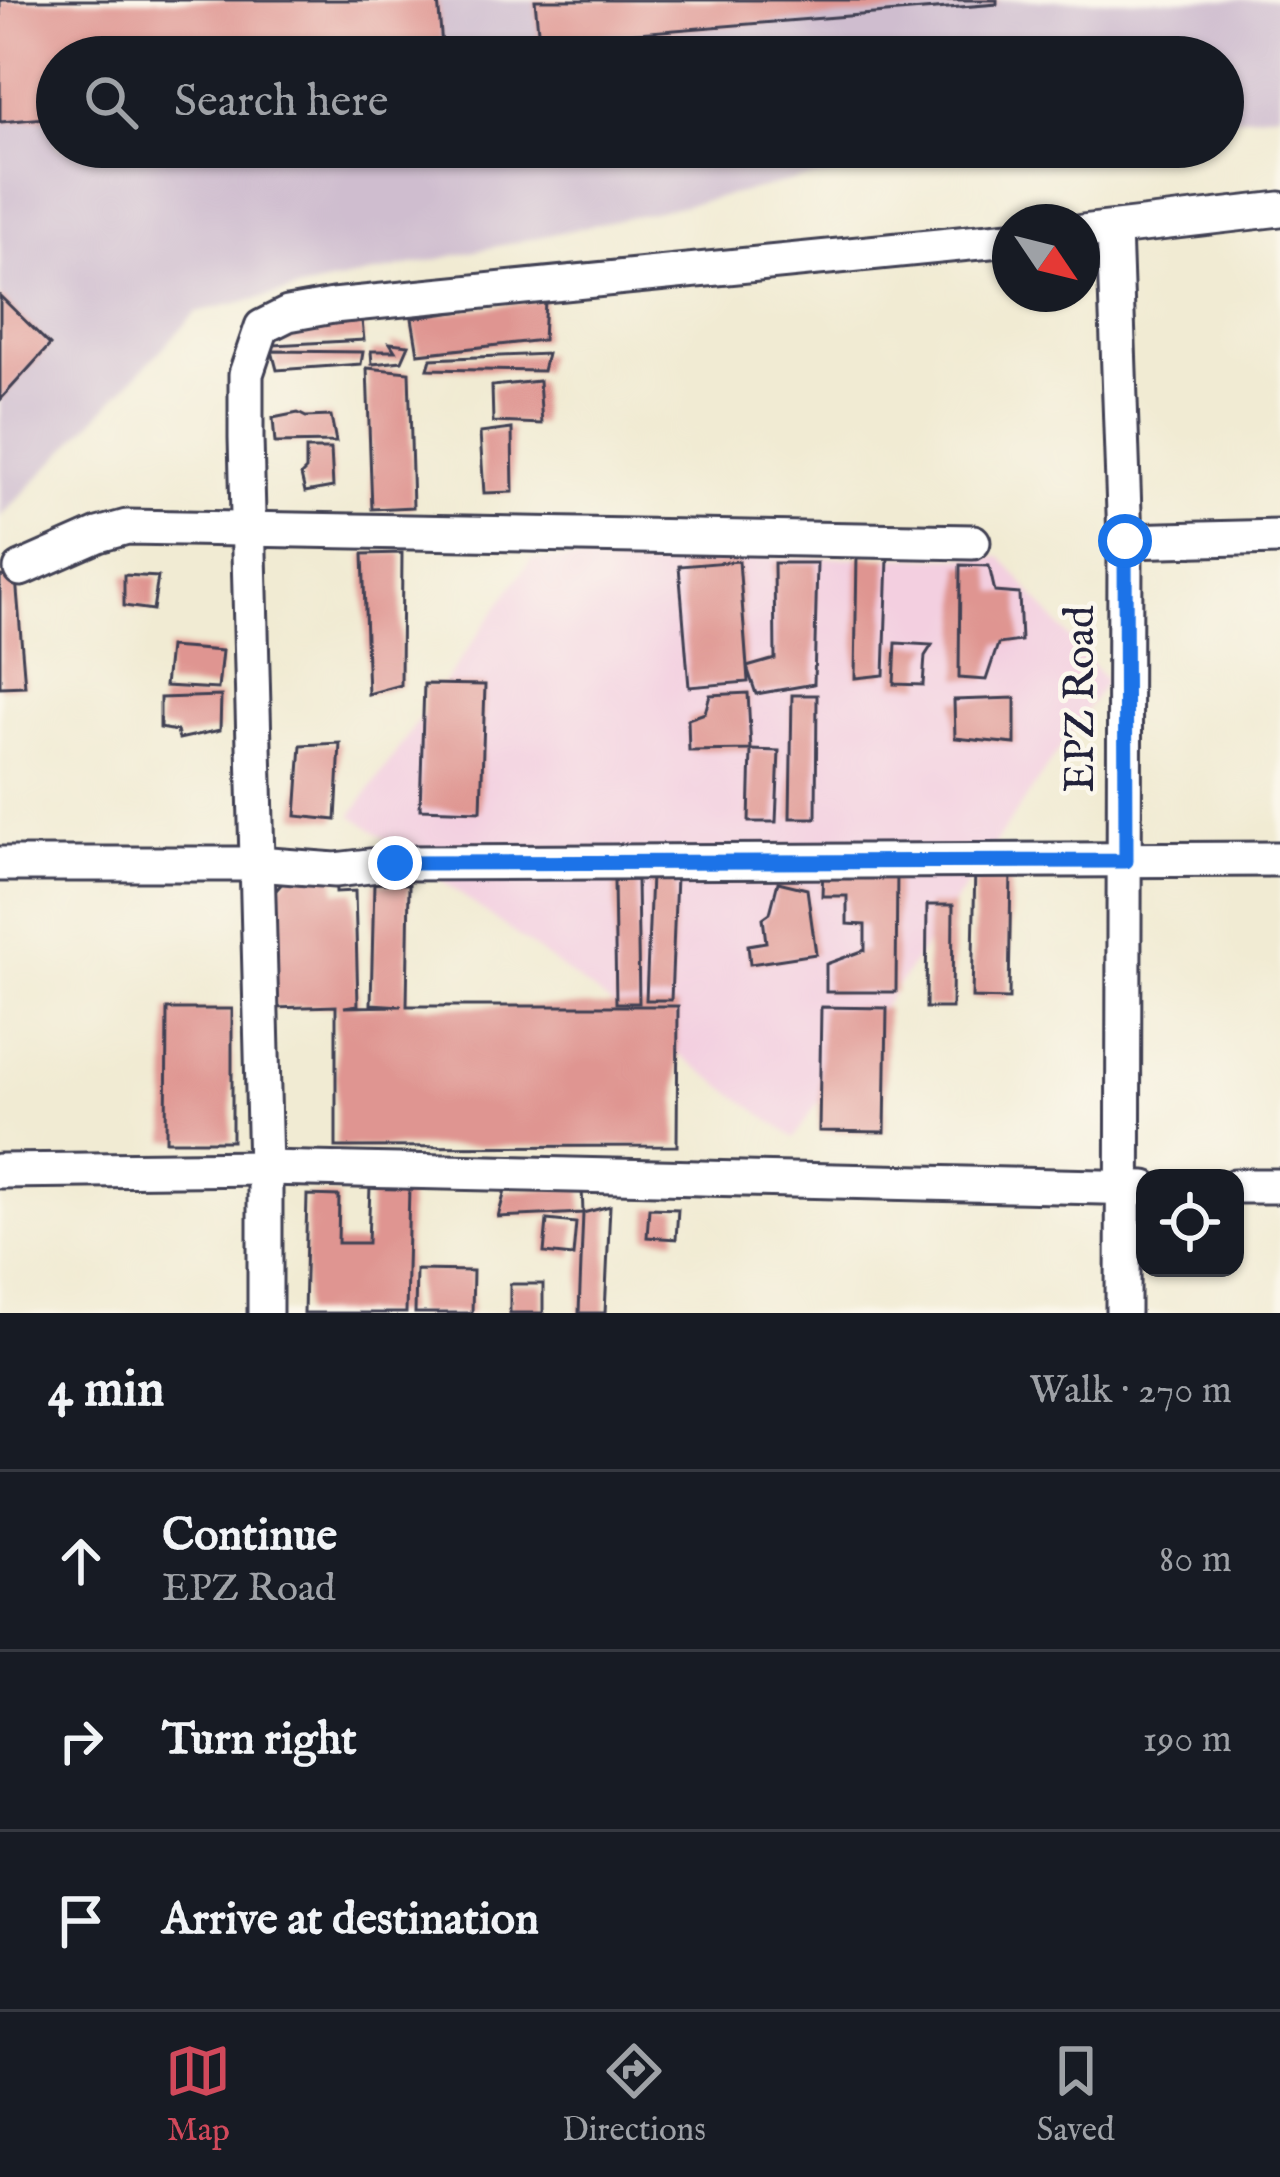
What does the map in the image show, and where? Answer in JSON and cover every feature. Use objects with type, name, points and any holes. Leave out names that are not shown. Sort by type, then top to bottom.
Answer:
[{"type":"street","points":[[1100,230],[1280,208]]},
{"type":"street","points":[[265,1313],[266,1168],[246,374],[262,327],[288,314],[333,306],[992,241]]},
{"type":"street","name":"EPZ Road","points":[[1100,253],[1125,541],[1133,1188],[1123,1313]]},
{"type":"street","points":[[21,569],[128,527],[973,542]]},
{"type":"street","points":[[1125,541],[1280,538]]},
{"type":"street","points":[[0,864],[257,864],[335,870],[395,863],[1280,859]]},
{"type":"street","points":[[0,1171],[266,1168],[1133,1188]]},
{"type":"street","points":[[1244,1186],[1280,1186]]},
{"type":"shaded area","points":[[0,0],[1280,0],[1280,112],[1244,117],[1244,36],[36,36],[36,168],[885,168],[799,180],[197,312],[0,518]]},
{"type":"shaded area","points":[[1001,557],[1106,681],[794,1138],[352,815],[531,559]]},
{"type":"building","points":[[0,0],[438,0],[441,36],[36,36],[36,119],[0,122]]},
{"type":"building","points":[[535,0],[997,0],[997,4],[601,36],[539,36]]},
{"type":"building","points":[[0,296],[50,345],[0,400]]},
{"type":"building","points":[[545,300],[543,340],[418,354],[412,318]]},
{"type":"building","points":[[362,321],[364,340],[274,345],[271,330]]},
{"type":"building","points":[[390,343],[409,345],[402,361],[372,364],[371,351],[395,351]]},
{"type":"building","points":[[272,351],[363,352],[361,364],[277,370]]},
{"type":"building","points":[[547,354],[543,371],[428,369],[431,359]]},
{"type":"building","points":[[367,368],[409,372],[413,507],[372,509]]},
{"type":"building","points":[[539,381],[542,424],[493,422],[492,386]]},
{"type":"building","points":[[298,413],[331,416],[336,442],[275,443],[273,418]]},
{"type":"building","points":[[512,429],[513,492],[484,493],[480,433]]},
{"type":"building","points":[[306,449],[331,449],[333,487],[305,492],[301,475],[306,470]]},
{"type":"building","points":[[402,553],[401,685],[368,694],[363,554]]},
{"type":"building","points":[[857,556],[888,558],[884,675],[855,678]]},
{"type":"building","points":[[739,561],[748,682],[689,687],[679,566]]},
{"type":"building","points":[[774,563],[817,563],[814,684],[756,694],[747,667],[775,659]]},
{"type":"building","points":[[960,565],[989,566],[995,592],[1019,594],[1021,641],[998,644],[986,680],[959,678]]},
{"type":"building","points":[[124,575],[158,577],[153,610],[124,606]]},
{"type":"building","points":[[0,576],[16,578],[25,686],[0,687]]},
{"type":"building","points":[[896,643],[932,645],[925,656],[923,685],[894,684]]},
{"type":"building","points":[[169,647],[222,651],[218,689],[165,686]]},
{"type":"building","points":[[424,684],[485,685],[481,811],[420,809]]},
{"type":"building","points":[[748,693],[751,750],[689,751],[688,719],[705,713],[710,695]]},
{"type":"building","points":[[792,695],[817,695],[816,818],[790,818]]},
{"type":"building","points":[[221,696],[220,730],[179,739],[177,731],[160,728],[160,698]]},
{"type":"building","points":[[1015,698],[1015,744],[955,738],[954,700]]},
{"type":"building","points":[[340,743],[336,820],[296,816],[301,745]]},
{"type":"building","points":[[751,750],[779,751],[776,822],[749,822]]},
{"type":"building","points":[[823,866],[897,866],[896,992],[826,992],[826,964],[865,950],[865,925],[847,924],[847,896],[822,896]]},
{"type":"building","points":[[975,867],[1011,868],[1009,999],[972,998]]},
{"type":"building","points":[[335,870],[336,892],[355,891],[358,1005],[344,1007],[402,1006],[371,1004],[374,883],[409,884],[407,1006],[678,1006],[677,1146],[336,1147],[336,1006],[274,1008],[270,897],[293,871]]},
{"type":"building","points":[[651,875],[676,877],[671,1000],[646,1000]]},
{"type":"building","points":[[637,880],[639,1003],[616,1003],[614,881]]},
{"type":"building","points":[[778,882],[807,889],[816,954],[750,964],[748,945],[766,942],[763,918],[770,913]]},
{"type":"building","points":[[927,905],[953,905],[952,1008],[926,1008]]},
{"type":"building","points":[[821,1007],[887,1008],[885,1132],[819,1131]]},
{"type":"building","points":[[167,1009],[232,1009],[232,1141],[166,1141]]},
{"type":"building","points":[[370,1186],[409,1187],[406,1313],[304,1313],[307,1195],[339,1196],[338,1243],[368,1243]]},
{"type":"building","points":[[582,1187],[583,1213],[498,1217],[505,1191]]},
{"type":"building","points":[[610,1206],[605,1313],[579,1313],[583,1213]]},
{"type":"building","points":[[649,1208],[678,1209],[676,1239],[647,1237]]},
{"type":"building","points":[[547,1220],[576,1223],[573,1256],[544,1253]]},
{"type":"building","points":[[416,1270],[473,1271],[472,1313],[415,1313]]},
{"type":"building","points":[[510,1284],[543,1284],[543,1313],[510,1313]]},
{"type":"route","points":[[395,863],[1126,861],[1125,541]]}]
